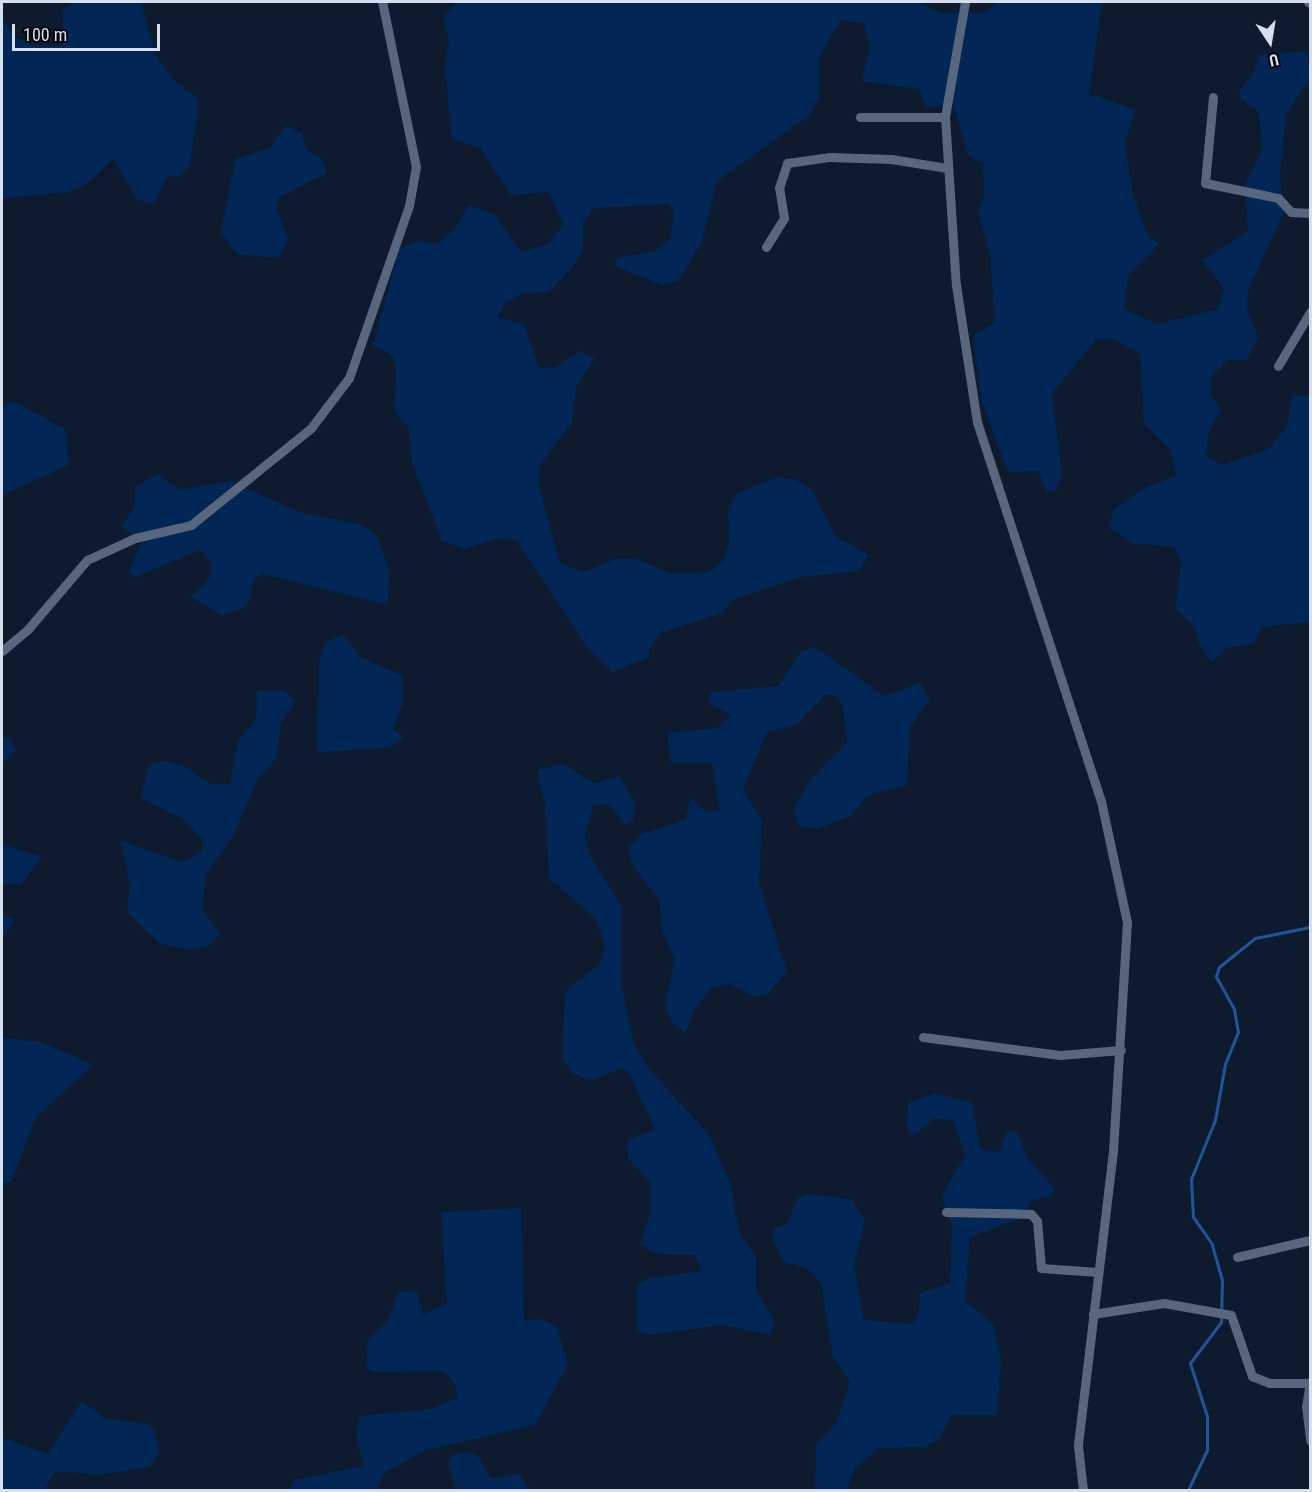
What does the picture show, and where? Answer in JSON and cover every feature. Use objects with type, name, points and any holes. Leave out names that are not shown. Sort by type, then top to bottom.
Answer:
[{"type":"street","points":[[2,651],[28,629],[87,560],[135,538],[191,525],[311,428],[349,378],[409,206],[416,167],[382,2]]},
{"type":"street","points":[[965,2],[945,117],[956,285],[977,422],[1031,598],[1081,736],[1119,876],[1127,922],[1121,1050],[1078,1446],[1083,1491]]},
{"type":"street","points":[[1213,97],[1205,183],[1278,198],[1291,212],[1311,213]]},
{"type":"street","points":[[860,117],[945,117]]},
{"type":"street","points":[[766,247],[784,218],[779,188],[787,163],[871,158],[947,168]]},
{"type":"street","points":[[1278,366],[1311,312]]},
{"type":"street","points":[[923,1037],[1060,1055],[1121,1050]]},
{"type":"street","points":[[946,1212],[1031,1214],[1037,1221],[1041,1268],[1098,1272]]},
{"type":"street","points":[[1237,1257],[1311,1240]]},
{"type":"street","points":[[1093,1314],[1164,1303],[1231,1315],[1238,1325],[1252,1376],[1269,1383],[1310,1382],[1311,1442]]},
{"type":"shaded area","points":[[76,2],[141,2],[155,54],[172,78],[199,100],[190,166],[178,177],[168,175],[154,204],[137,199],[113,159],[86,185],[69,192],[2,198],[2,19],[15,37],[31,45],[63,46],[63,10]]},
{"type":"shaded area","points":[[457,2],[916,2],[942,13],[984,13],[998,2],[1102,2],[1089,94],[1135,109],[1125,143],[1133,194],[1148,237],[1159,244],[1128,275],[1124,309],[1157,324],[1218,309],[1224,288],[1202,261],[1248,231],[1245,185],[1262,151],[1259,112],[1241,99],[1239,91],[1254,73],[1259,55],[1307,51],[1310,79],[1286,114],[1280,175],[1284,211],[1248,291],[1247,309],[1258,337],[1247,360],[1227,360],[1210,379],[1211,396],[1221,410],[1208,434],[1206,456],[1222,465],[1269,449],[1287,426],[1292,395],[1310,396],[1310,622],[1261,627],[1254,643],[1227,648],[1211,662],[1199,645],[1196,628],[1175,608],[1181,563],[1174,547],[1131,543],[1109,527],[1114,509],[1144,488],[1176,476],[1171,450],[1144,424],[1140,354],[1114,339],[1096,339],[1052,394],[1062,473],[1056,490],[1047,492],[1038,471],[1008,472],[982,402],[973,335],[995,323],[990,255],[978,212],[984,195],[983,164],[968,155],[953,104],[926,107],[919,89],[862,81],[870,46],[864,24],[841,20],[819,57],[819,98],[810,115],[717,181],[702,242],[679,280],[662,285],[615,266],[617,258],[655,251],[670,239],[674,211],[668,204],[594,208],[583,224],[583,250],[574,265],[549,292],[521,294],[506,303],[497,317],[524,324],[539,368],[556,367],[580,351],[595,359],[576,386],[572,423],[540,465],[538,483],[560,563],[583,572],[618,558],[637,559],[671,574],[708,572],[723,561],[729,543],[728,507],[739,492],[778,477],[796,480],[812,490],[836,537],[869,555],[860,571],[801,577],[734,599],[722,613],[661,633],[649,648],[650,657],[613,672],[587,647],[517,541],[500,538],[465,549],[442,541],[412,462],[408,427],[395,412],[396,366],[393,357],[373,345],[399,250],[418,240],[436,244],[455,229],[469,205],[495,215],[521,252],[546,245],[564,225],[549,192],[511,195],[480,148],[452,139],[445,67],[449,40],[443,17]]},
{"type":"shaded area","points":[[286,126],[301,132],[306,149],[322,159],[327,173],[279,197],[276,206],[288,240],[278,258],[237,254],[221,232],[235,159],[270,148]]},
{"type":"shaded area","points":[[13,401],[65,429],[69,465],[2,495],[2,407]]},
{"type":"shaded area","points":[[158,474],[180,490],[231,481],[299,512],[362,525],[377,536],[389,569],[388,605],[263,574],[254,579],[248,606],[222,616],[191,597],[210,577],[212,563],[200,550],[135,577],[129,572],[141,543],[122,526],[135,506],[135,487]]},
{"type":"shaded area","points":[[343,635],[361,657],[402,676],[403,703],[393,729],[404,738],[389,748],[317,752],[319,663],[325,642]]},
{"type":"shaded area","points":[[815,647],[884,696],[920,683],[930,699],[910,727],[907,785],[869,795],[850,816],[817,829],[798,825],[794,808],[808,783],[847,742],[843,705],[834,695],[825,695],[795,726],[767,731],[743,790],[762,821],[759,882],[787,972],[767,994],[753,997],[730,984],[713,987],[694,1010],[686,1033],[674,1025],[665,1006],[675,958],[663,934],[659,900],[632,864],[628,847],[641,834],[685,820],[691,798],[706,812],[720,809],[712,763],[671,763],[667,733],[718,728],[731,715],[709,703],[711,692],[778,686],[801,652]]},
{"type":"shaded area","points":[[282,690],[296,701],[281,723],[276,758],[258,779],[233,836],[206,874],[202,910],[221,934],[208,946],[190,950],[159,943],[127,912],[130,884],[121,841],[183,862],[202,850],[204,841],[185,820],[141,798],[149,764],[167,761],[186,767],[210,784],[230,784],[238,741],[256,720],[257,691]]},
{"type":"shaded area","points":[[2,738],[10,738],[16,751],[2,763]]},
{"type":"shaded area","points":[[563,764],[594,783],[619,776],[635,802],[633,820],[625,824],[609,804],[593,806],[585,834],[589,853],[621,906],[621,982],[633,1042],[648,1068],[710,1136],[731,1186],[739,1232],[756,1257],[756,1290],[775,1321],[770,1335],[723,1325],[647,1335],[637,1330],[637,1286],[650,1278],[702,1271],[694,1255],[657,1254],[640,1244],[651,1211],[650,1182],[628,1158],[627,1140],[655,1130],[628,1070],[619,1069],[593,1080],[572,1074],[562,1057],[565,992],[600,963],[605,946],[596,919],[549,878],[545,804],[537,770]]},
{"type":"shaded area","points":[[2,844],[42,857],[21,884],[2,884]]},
{"type":"shaded area","points":[[2,915],[15,920],[2,938]]},
{"type":"shaded area","points":[[2,1038],[41,1042],[93,1065],[36,1117],[11,1182],[2,1183]]},
{"type":"shaded area","points":[[935,1093],[972,1103],[980,1148],[998,1153],[1008,1130],[1017,1132],[1028,1159],[1055,1189],[1051,1196],[1032,1200],[1021,1218],[970,1237],[965,1301],[993,1324],[1001,1361],[997,1415],[951,1415],[941,1438],[924,1447],[879,1448],[854,1470],[847,1490],[815,1490],[816,1445],[836,1424],[850,1381],[833,1357],[821,1283],[808,1269],[783,1261],[772,1237],[775,1228],[787,1223],[798,1198],[807,1194],[851,1199],[865,1220],[854,1267],[864,1320],[911,1324],[918,1317],[920,1293],[950,1284],[952,1226],[942,1195],[965,1155],[953,1120],[935,1118],[913,1136],[907,1129],[908,1103]]},
{"type":"shaded area","points":[[521,1208],[524,1320],[542,1319],[557,1327],[568,1365],[535,1425],[426,1450],[385,1473],[377,1490],[290,1490],[294,1480],[364,1466],[356,1437],[360,1416],[431,1409],[457,1398],[455,1384],[443,1371],[375,1372],[366,1367],[368,1340],[388,1321],[398,1292],[417,1291],[423,1315],[447,1303],[441,1212]]},
{"type":"shaded area","points":[[82,1401],[104,1418],[146,1424],[154,1430],[160,1452],[150,1467],[97,1475],[61,1471],[53,1474],[45,1490],[2,1490],[2,1438],[48,1454]]},
{"type":"shaded area","points":[[469,1452],[478,1456],[491,1479],[519,1473],[530,1490],[456,1490],[448,1463],[452,1455]]},
{"type":"waterway","points":[[1188,1490],[1207,1450],[1207,1416],[1190,1363],[1221,1322],[1222,1280],[1212,1244],[1193,1217],[1191,1179],[1215,1120],[1225,1064],[1238,1032],[1234,1009],[1216,976],[1219,967],[1255,938],[1310,927]]}]
